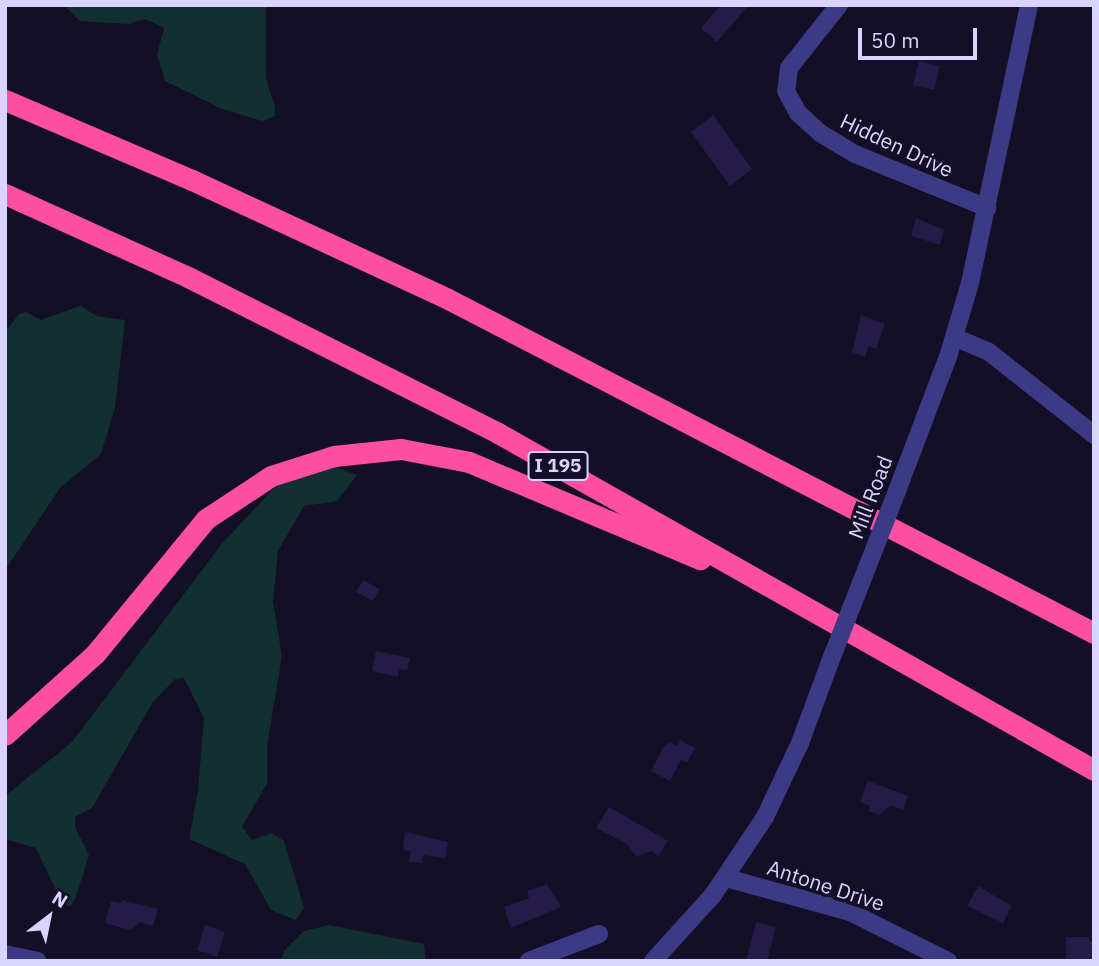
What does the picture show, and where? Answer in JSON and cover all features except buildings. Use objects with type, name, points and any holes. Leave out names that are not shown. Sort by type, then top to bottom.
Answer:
[{"type":"highway","points":[[5,100],[228,196],[460,305],[1094,633]]},
{"type":"highway","name":"I 195","points":[[5,194],[188,277],[474,421],[826,615],[870,645],[1094,770]]},
{"type":"highway","points":[[5,735],[76,675],[180,546],[221,506],[292,467],[356,452],[401,449],[482,467],[826,615]]},
{"type":"street","name":"Hidden Drive","points":[[839,5],[789,68],[786,91],[798,113],[820,134],[855,154],[987,208]]},
{"type":"street","name":"Mill Road","points":[[653,961],[726,878],[775,800],[830,662],[954,337],[987,208],[1029,5]]},
{"type":"street","points":[[954,337],[989,352],[1094,435]]},
{"type":"street","name":"Antone Drive","points":[[726,878],[850,912],[948,961]]},
{"type":"street","points":[[529,961],[599,934]]},
{"type":"street","points":[[5,954],[37,961]]},
{"type":"green space","points":[[266,5],[266,79],[275,107],[275,116],[262,121],[220,108],[165,81],[157,55],[164,28],[145,19],[128,24],[80,21],[65,6]]},
{"type":"green space","points":[[80,306],[97,316],[125,320],[115,408],[101,454],[60,488],[5,570],[5,332],[19,314],[26,312],[41,320]]},
{"type":"green space","points":[[324,463],[357,475],[337,501],[304,506],[278,551],[273,602],[282,656],[267,746],[267,783],[242,827],[252,840],[272,833],[284,841],[304,908],[296,920],[271,910],[245,864],[189,839],[198,791],[204,718],[184,678],[175,679],[153,702],[92,808],[75,817],[75,827],[89,855],[76,897],[71,906],[63,905],[36,848],[5,839],[5,796],[72,742],[221,545],[272,490],[306,468]]},
{"type":"green space","points":[[329,925],[424,944],[426,961],[281,961],[284,951],[304,931]]}]
